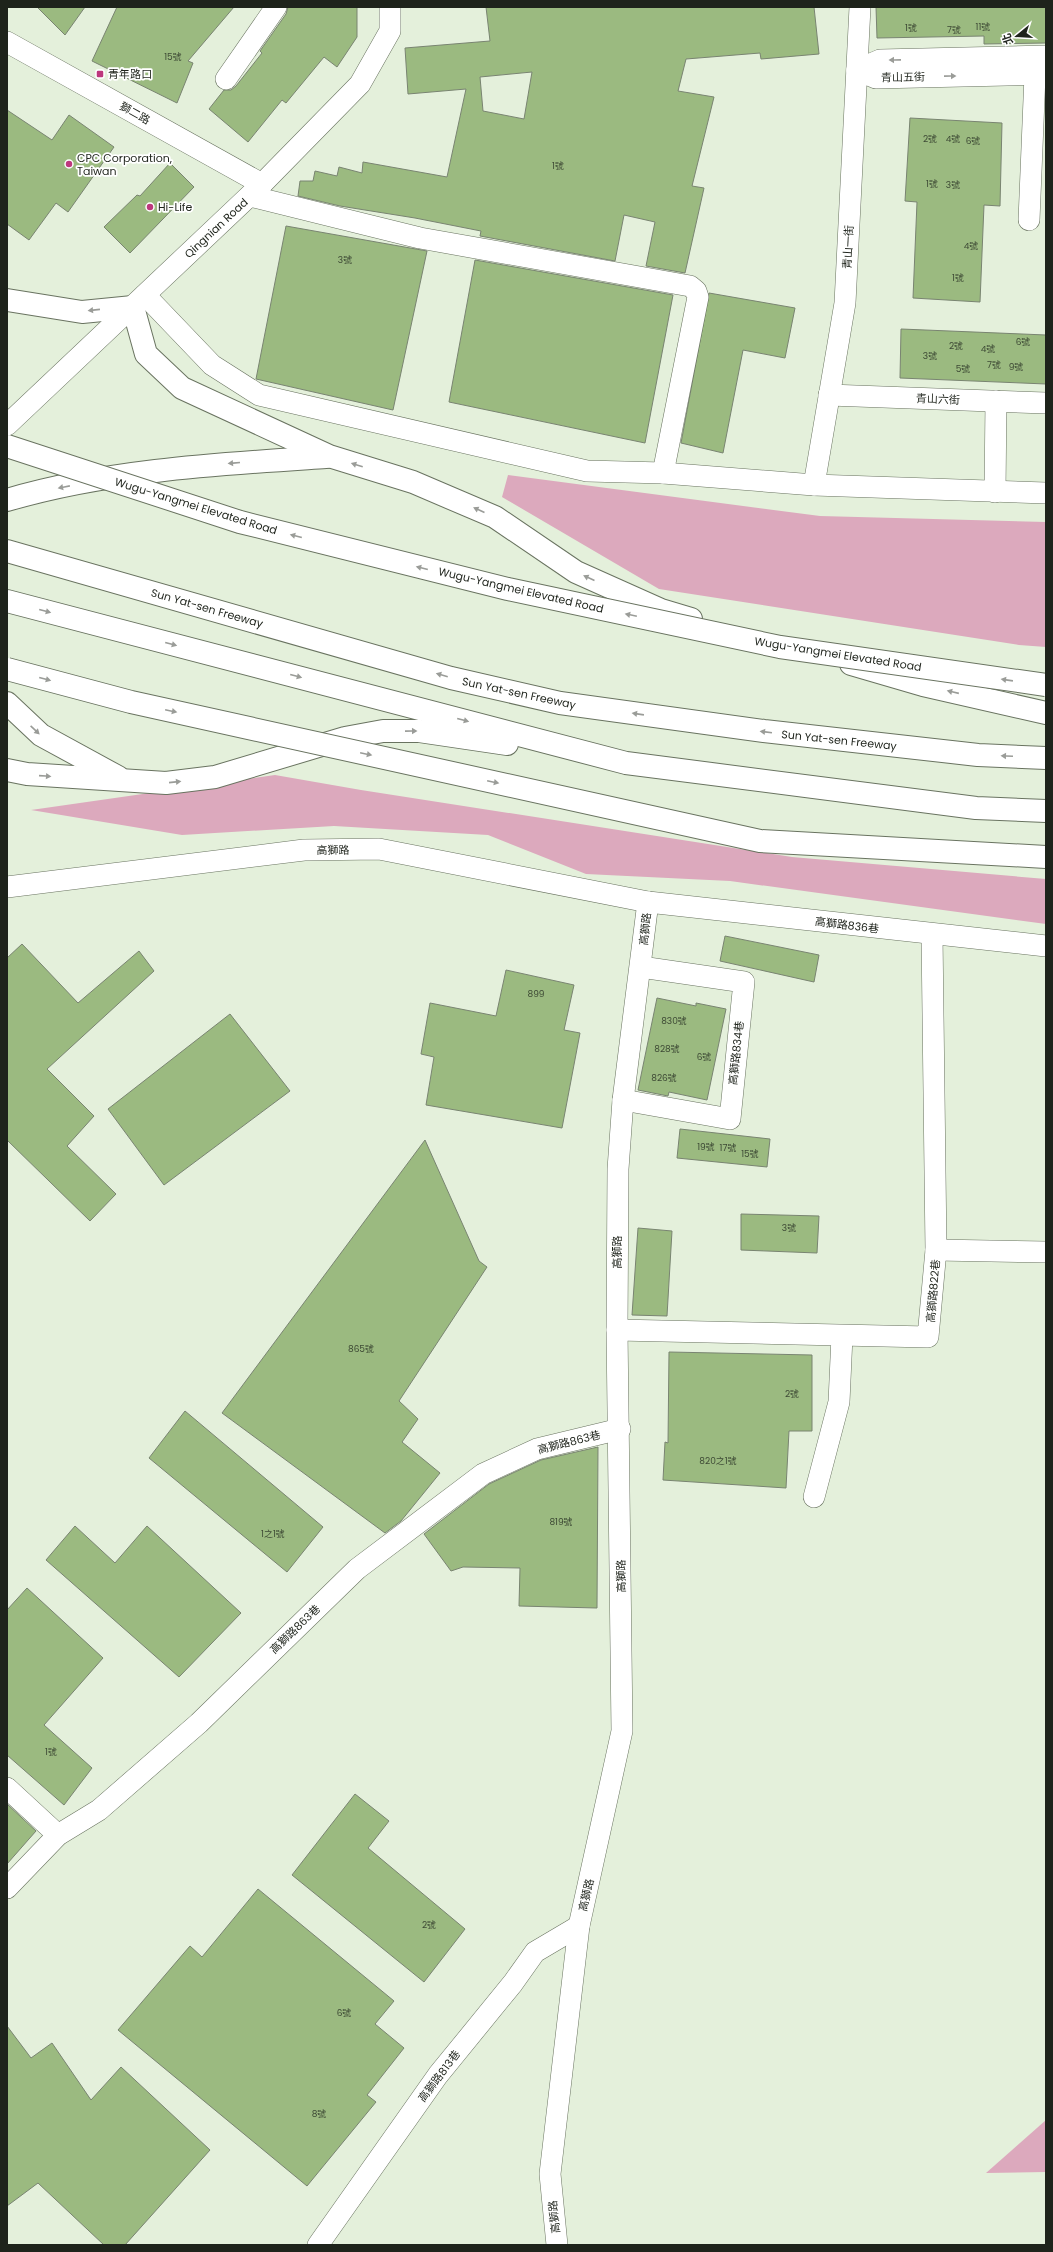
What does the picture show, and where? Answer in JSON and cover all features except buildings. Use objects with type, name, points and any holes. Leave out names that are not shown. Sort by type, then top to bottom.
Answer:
[{"type":"highway","points":[[7,300],[82,312],[139,301],[146,354],[182,388],[329,456],[413,482],[495,517],[576,572],[661,610],[923,685],[1046,713]]},
{"type":"highway","name":"Wugu-Yangmei Elevated Road","points":[[7,446],[240,522],[508,589],[780,647],[1046,685]]},
{"type":"highway","points":[[7,500],[134,473],[329,456]]},
{"type":"highway","name":"Sun Yat-sen Freeway","points":[[7,551],[451,678],[560,703],[772,732],[978,755],[1046,758]]},
{"type":"highway","points":[[7,601],[626,763]]},
{"type":"highway","points":[[7,669],[131,702],[760,840],[1046,857]]},
{"type":"highway","points":[[7,703],[41,735],[125,781]]},
{"type":"highway","points":[[7,770],[27,774],[166,783],[215,777],[345,738],[383,731],[419,731],[626,763],[976,808],[1046,811]]},
{"type":"street","points":[[226,79],[276,7]]},
{"type":"street","name":"Qingnian Road","points":[[7,425],[256,190],[360,84],[390,31],[390,7]]},
{"type":"street","name":"青山一街","points":[[814,485],[845,303],[860,7]]},
{"type":"street","name":"獅二路","points":[[7,42],[256,190],[420,238],[690,286],[696,291],[698,297],[663,472]]},
{"type":"street","name":"青山五街","points":[[857,70],[880,60],[1046,56]]},
{"type":"street","name":"青山五街","points":[[857,70],[876,78],[1040,74]]},
{"type":"street","points":[[1029,220],[1040,74]]},
{"type":"street","points":[[139,301],[212,366],[259,395],[587,471],[663,472],[814,485],[1046,494]]},
{"type":"street","name":"青山六街","points":[[830,395],[1046,403]]},
{"type":"street","points":[[995,492],[996,401]]},
{"type":"street","name":"高獅路","points":[[7,887],[304,850],[379,849],[648,902],[623,1100],[618,1170],[617,1330],[620,1429],[622,1731],[579,1926],[550,2174],[557,2245]]},
{"type":"street","name":"高獅路836巷","points":[[648,902],[1046,946]]},
{"type":"street","name":"高獅路822巷","points":[[617,1330],[928,1337],[936,1250],[932,934]]},
{"type":"street","name":"高獅路834巷","points":[[623,1100],[730,1119],[744,982],[641,967]]},
{"type":"street","points":[[936,1250],[1046,1252]]},
{"type":"street","points":[[814,1497],[839,1402],[842,1336]]},
{"type":"street","name":"高獅路863巷","points":[[7,1888],[58,1836],[98,1810],[199,1723],[357,1569],[483,1474],[537,1449],[620,1429]]},
{"type":"street","points":[[7,1788],[58,1836]]},
{"type":"street","name":"高獅路813巷","points":[[318,2245],[438,2075],[513,1983],[535,1952],[579,1926]]},
{"type":"shaded area","points":[[508,475],[820,516],[1046,522],[1046,647],[1019,645],[659,589],[502,497]]},
{"type":"shaded area","points":[[275,775],[361,790],[792,857],[1046,879],[1046,924],[730,881],[586,874],[488,835],[334,826],[182,835],[31,810]]},
{"type":"shaded area","points":[[1046,2120],[1046,2172],[986,2173]]},
{"type":"place","name":"青年路口","points":[[100,74]]},
{"type":"place","name":"CPC Corporation, Taiwan","points":[[69,164]]},
{"type":"place","name":"Hi-Life","points":[[150,207]]}]
